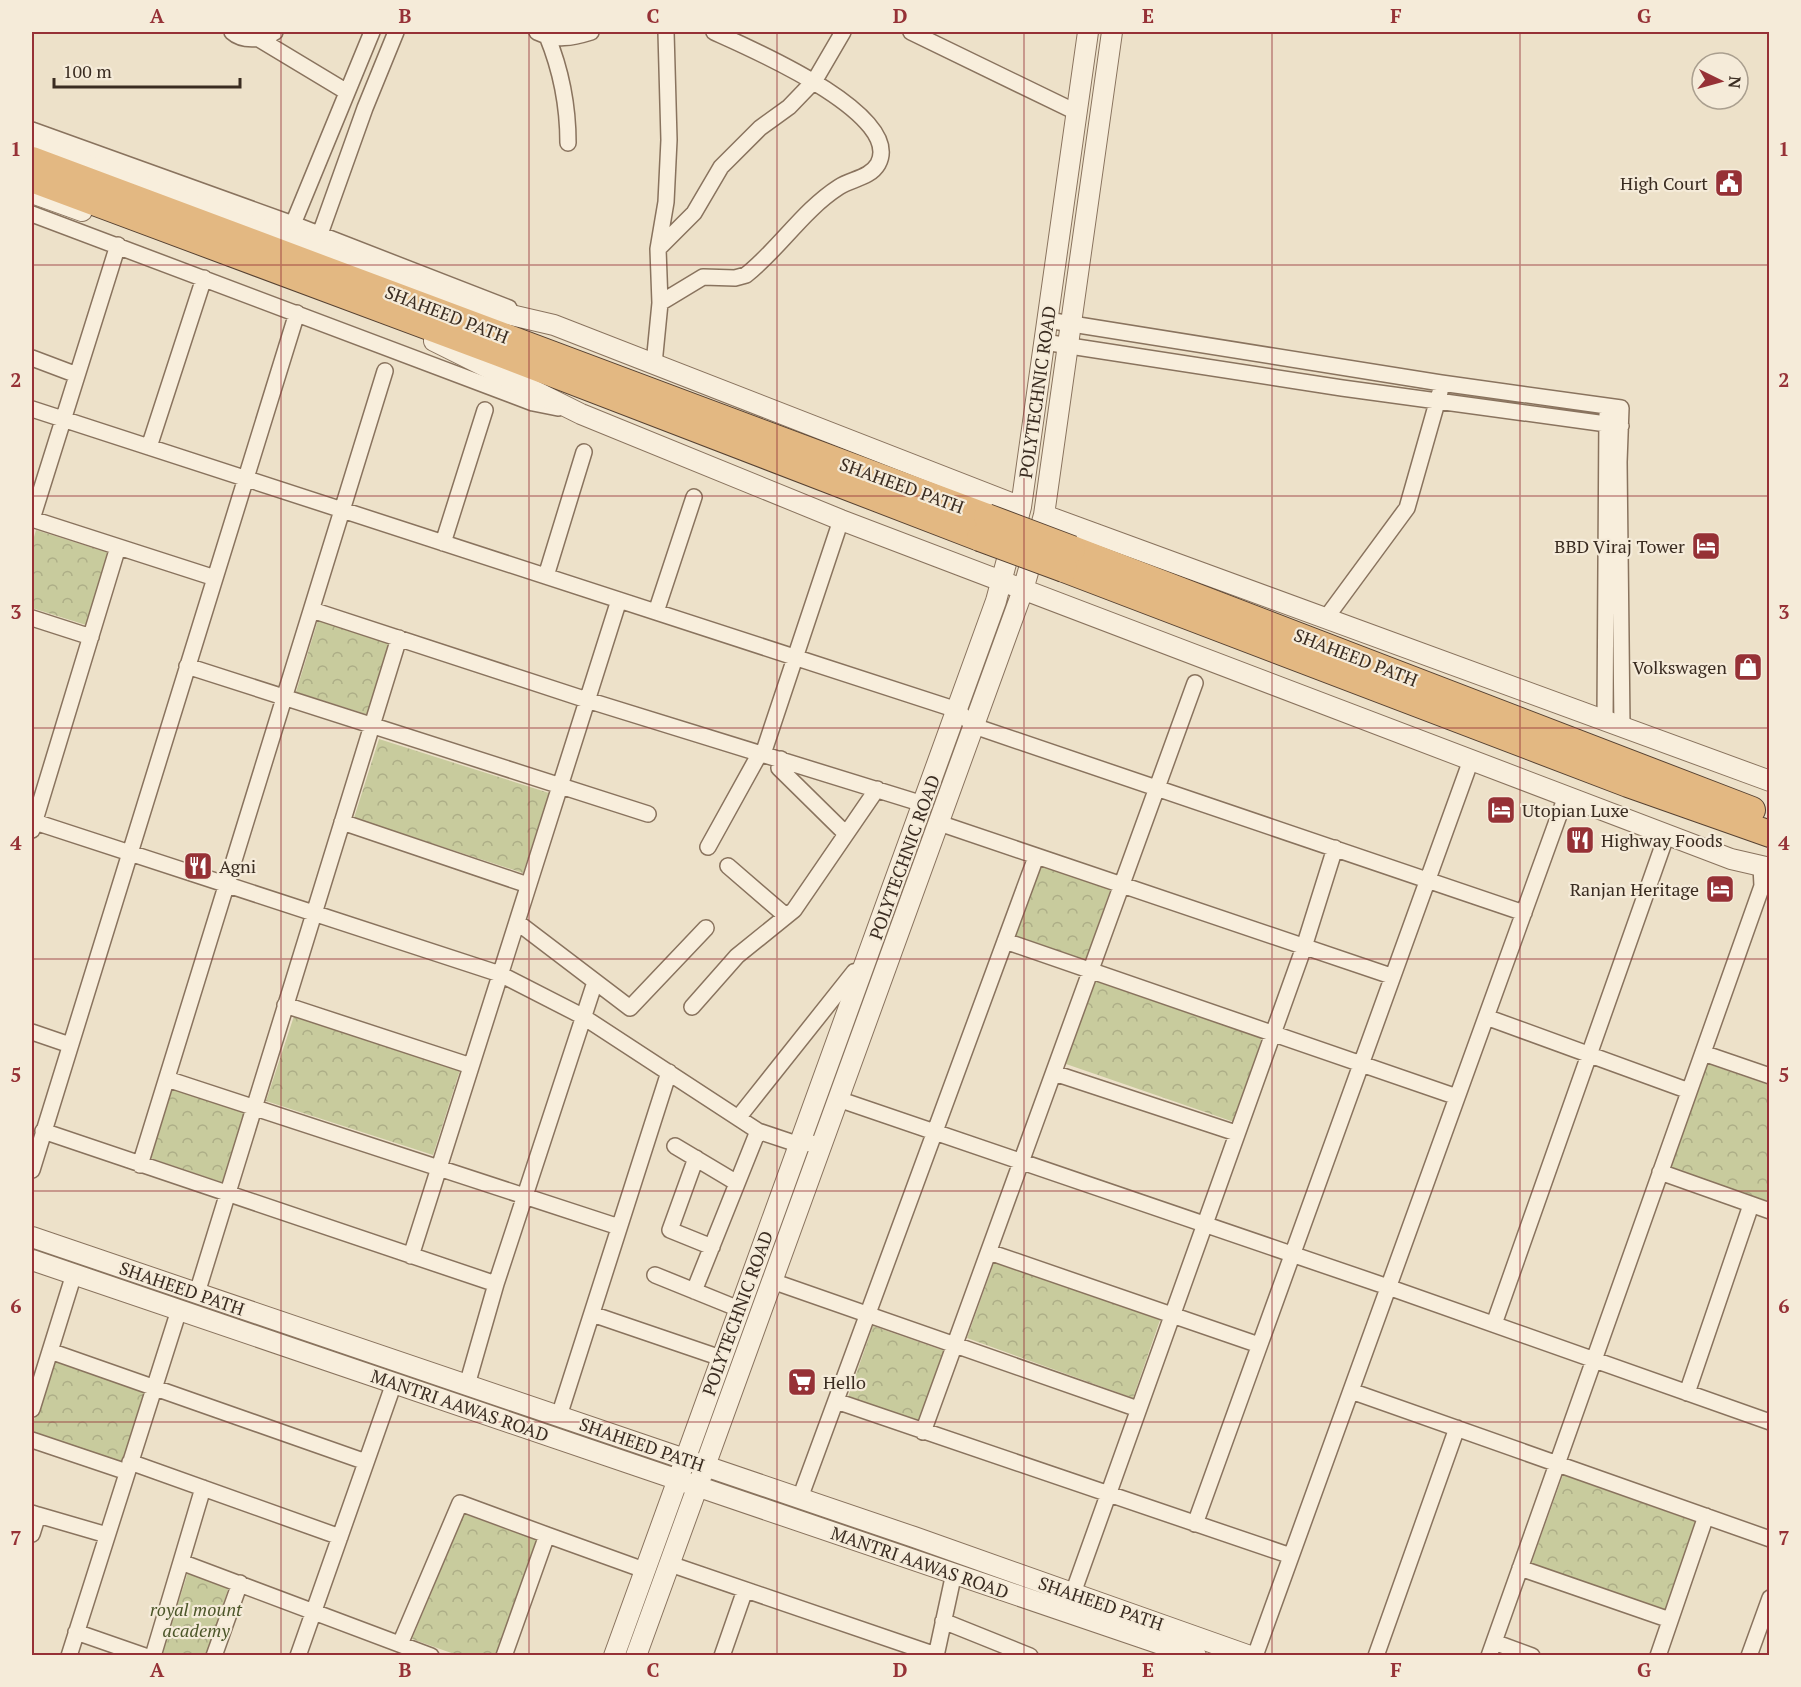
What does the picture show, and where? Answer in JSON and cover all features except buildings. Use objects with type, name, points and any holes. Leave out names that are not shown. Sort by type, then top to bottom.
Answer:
[{"type":"highway","name":"SHAHEED PATH","points":[[32,160],[426,297],[984,527]]},
{"type":"highway","name":"SHAHEED PATH","points":[[32,179],[342,300],[984,527],[1769,820]]},
{"type":"street","points":[[232,32],[236,36],[259,39],[348,92]]},
{"type":"street","points":[[259,39],[275,32]]},
{"type":"street","points":[[293,224],[372,32]]},
{"type":"street","points":[[320,234],[364,108],[396,32]]},
{"type":"street","points":[[542,34],[570,38],[591,32]]},
{"type":"street","points":[[654,364],[660,303],[658,249],[666,202],[669,140],[666,32]]},
{"type":"street","points":[[660,303],[703,277],[735,278],[746,275],[810,210],[840,186],[869,174],[878,165],[881,154],[877,136],[870,125],[815,80],[714,32]]},
{"type":"street","points":[[658,249],[694,213],[722,167],[735,153],[760,128],[789,107],[815,80],[843,32]]},
{"type":"street","points":[[911,32],[1076,112]]},
{"type":"street","name":"POLYTECHNIC ROAD","points":[[614,1656],[797,1144],[810,1116],[957,710],[1001,582],[1021,507],[1088,32]]},
{"type":"street","points":[[636,1656],[1023,590],[1044,515],[1112,32]]},
{"type":"street","points":[[542,34],[556,59],[568,120],[568,143]]},
{"type":"street","points":[[32,130],[320,234],[654,364],[783,421],[1021,507]]},
{"type":"street","points":[[32,145],[426,297],[554,325]]},
{"type":"street","points":[[1071,152],[1095,154]]},
{"type":"street","points":[[32,193],[342,300],[445,345],[581,414],[757,486],[1001,582],[1667,834],[1731,859],[1765,877],[1492,1649],[1532,1656]]},
{"type":"street","points":[[32,214],[533,403],[581,414]]},
{"type":"street","points":[[118,246],[32,519],[214,578]]},
{"type":"street","points":[[149,447],[204,278]]},
{"type":"street","points":[[32,1170],[297,313]]},
{"type":"street","points":[[1047,320],[1071,322],[1441,383],[1621,408],[1614,425],[1614,723]]},
{"type":"street","points":[[1044,342],[1614,425]]},
{"type":"street","points":[[438,366],[445,356],[445,345]]},
{"type":"street","points":[[32,358],[77,375]]},
{"type":"street","points":[[140,1165],[385,371]]},
{"type":"street","points":[[1326,618],[1407,508],[1438,401],[1441,383]]},
{"type":"street","points":[[32,409],[957,710],[974,726],[1524,912]]},
{"type":"street","points":[[443,543],[484,410]]},
{"type":"street","points":[[546,576],[584,452]]},
{"type":"street","points":[[757,486],[765,466]]},
{"type":"street","points":[[656,612],[694,497]]},
{"type":"street","points":[[1044,515],[1326,618],[1424,662],[1614,723],[1770,781]]},
{"type":"street","points":[[708,847],[762,753],[841,520]]},
{"type":"street","points":[[118,547],[32,824],[227,884],[500,974],[582,1016],[758,1131],[797,1144],[823,1143]]},
{"type":"street","points":[[411,1256],[619,600]]},
{"type":"street","points":[[312,610],[587,700],[923,804]]},
{"type":"street","points":[[32,618],[91,637]]},
{"type":"street","points":[[197,1293],[399,638]]},
{"type":"street","points":[[188,666],[648,814]]},
{"type":"street","points":[[923,1432],[1195,683]]},
{"type":"street","points":[[1398,732],[1405,712]]},
{"type":"street","points":[[781,759],[779,768],[846,834]]},
{"type":"street","points":[[1195,1524],[1426,879],[1471,760]]},
{"type":"street","points":[[692,1007],[737,956],[794,910],[877,789]]},
{"type":"street","points":[[1253,1656],[1566,796]]},
{"type":"street","points":[[342,822],[528,885]]},
{"type":"street","points":[[939,823],[1391,976]]},
{"type":"street","points":[[1494,1324],[1667,834]]},
{"type":"street","points":[[1073,1593],[1203,1224],[1304,947],[1335,848]]},
{"type":"street","points":[[800,1498],[1036,857]]},
{"type":"street","points":[[728,866],[786,916]]},
{"type":"street","points":[[517,922],[630,1008],[706,928]]},
{"type":"street","points":[[1005,942],[1457,1097]]},
{"type":"street","points":[[738,1118],[854,972],[861,975]]},
{"type":"street","points":[[467,1385],[496,1284],[595,982]]},
{"type":"street","points":[[285,1005],[471,1066]]},
{"type":"street","points":[[1486,1017],[1689,1091]]},
{"type":"street","points":[[32,1032],[70,1045]]},
{"type":"street","points":[[1703,1053],[1770,1076]]},
{"type":"street","points":[[559,1416],[669,1072]]},
{"type":"street","points":[[1054,1073],[1236,1133]]},
{"type":"street","points":[[167,1078],[525,1194],[619,1227]]},
{"type":"street","points":[[838,1099],[1388,1287],[1770,1422]]},
{"type":"street","points":[[43,1131],[496,1284]]},
{"type":"street","points":[[694,1291],[758,1131]]},
{"type":"street","points":[[675,1146],[737,1183]]},
{"type":"street","points":[[696,1158],[670,1230],[712,1246]]},
{"type":"street","points":[[1660,1172],[1770,1211]]},
{"type":"street","points":[[1687,1393],[1751,1205]]},
{"type":"street","name":"SHAHEED PATH","points":[[32,1237],[800,1498],[1253,1656]]},
{"type":"street","points":[[989,1252],[1259,1346]]},
{"type":"street","name":"MANTRI AAWAS ROAD","points":[[32,1260],[1196,1656]]},
{"type":"street","points":[[32,1409],[74,1274]]},
{"type":"street","points":[[655,1275],[739,1309]]},
{"type":"street","points":[[772,1281],[1138,1408]]},
{"type":"street","points":[[69,1656],[179,1310]]},
{"type":"street","points":[[592,1314],[721,1358]]},
{"type":"street","points":[[50,1351],[366,1462]]},
{"type":"street","points":[[298,1656],[394,1383]]},
{"type":"street","points":[[1351,1390],[1770,1539]]},
{"type":"street","points":[[836,1401],[1291,1556]]},
{"type":"street","points":[[1376,1656],[1457,1428]]},
{"type":"street","points":[[32,1440],[203,1488],[340,1537]]},
{"type":"street","points":[[153,1656],[203,1488]]},
{"type":"street","points":[[400,1644],[460,1503],[644,1570]]},
{"type":"street","points":[[32,1534],[35,1514],[107,1535]]},
{"type":"street","points":[[1658,1656],[1706,1516]]},
{"type":"street","points":[[504,1656],[547,1535]]},
{"type":"street","points":[[181,1562],[240,1582],[431,1656]]},
{"type":"street","points":[[670,1564],[936,1655],[954,1574]]},
{"type":"street","points":[[1520,1568],[1670,1620]]},
{"type":"street","points":[[214,1656],[240,1582]]},
{"type":"street","points":[[722,1656],[745,1590]]},
{"type":"street","points":[[1749,1656],[1770,1598]]},
{"type":"street","points":[[943,1621],[1030,1656]]},
{"type":"street","points":[[76,1632],[145,1656]]},
{"type":"green space","points":[[36,530],[109,553],[86,625],[32,608],[32,544]]},
{"type":"green space","points":[[318,620],[391,643],[369,715],[296,692]]},
{"type":"green space","points":[[379,739],[549,793],[523,873],[354,818]]},
{"type":"green space","points":[[1039,864],[1111,888],[1086,960],[1015,936]]},
{"type":"green space","points":[[1095,981],[1262,1038],[1234,1122],[1066,1064]]},
{"type":"green space","points":[[294,1016],[460,1070],[433,1155],[266,1101]]},
{"type":"green space","points":[[1705,1063],[1769,1085],[1769,1203],[1669,1168]]},
{"type":"green space","points":[[173,1088],[247,1112],[224,1183],[150,1158]]},
{"type":"green space","points":[[995,1260],[1160,1320],[1133,1398],[967,1338]]},
{"type":"green space","points":[[873,1326],[945,1351],[920,1423],[848,1397]]},
{"type":"green space","points":[[54,1360],[146,1391],[121,1465],[32,1434],[32,1426]]},
{"type":"green space","points":[[1563,1475],[1696,1522],[1665,1611],[1531,1564]]},
{"type":"green space","points":[[464,1514],[537,1540],[497,1655],[457,1655],[412,1639]]},
{"type":"green space","name":"royal mount academy","points":[[188,1572],[229,1586],[207,1655],[168,1656],[162,1654]]},
{"type":"place","name":"High Court","points":[[1729,183]]},
{"type":"place","name":"BBD Viraj Tower","points":[[1706,546]]},
{"type":"place","name":"Volkswagen","points":[[1748,667]]},
{"type":"place","name":"Utopian Luxe","points":[[1501,810]]},
{"type":"place","name":"Highway Foods","points":[[1580,840]]},
{"type":"place","name":"Agni","points":[[198,866]]},
{"type":"place","name":"Ranjan Heritage","points":[[1720,889]]},
{"type":"place","name":"Hello","points":[[802,1382]]}]
